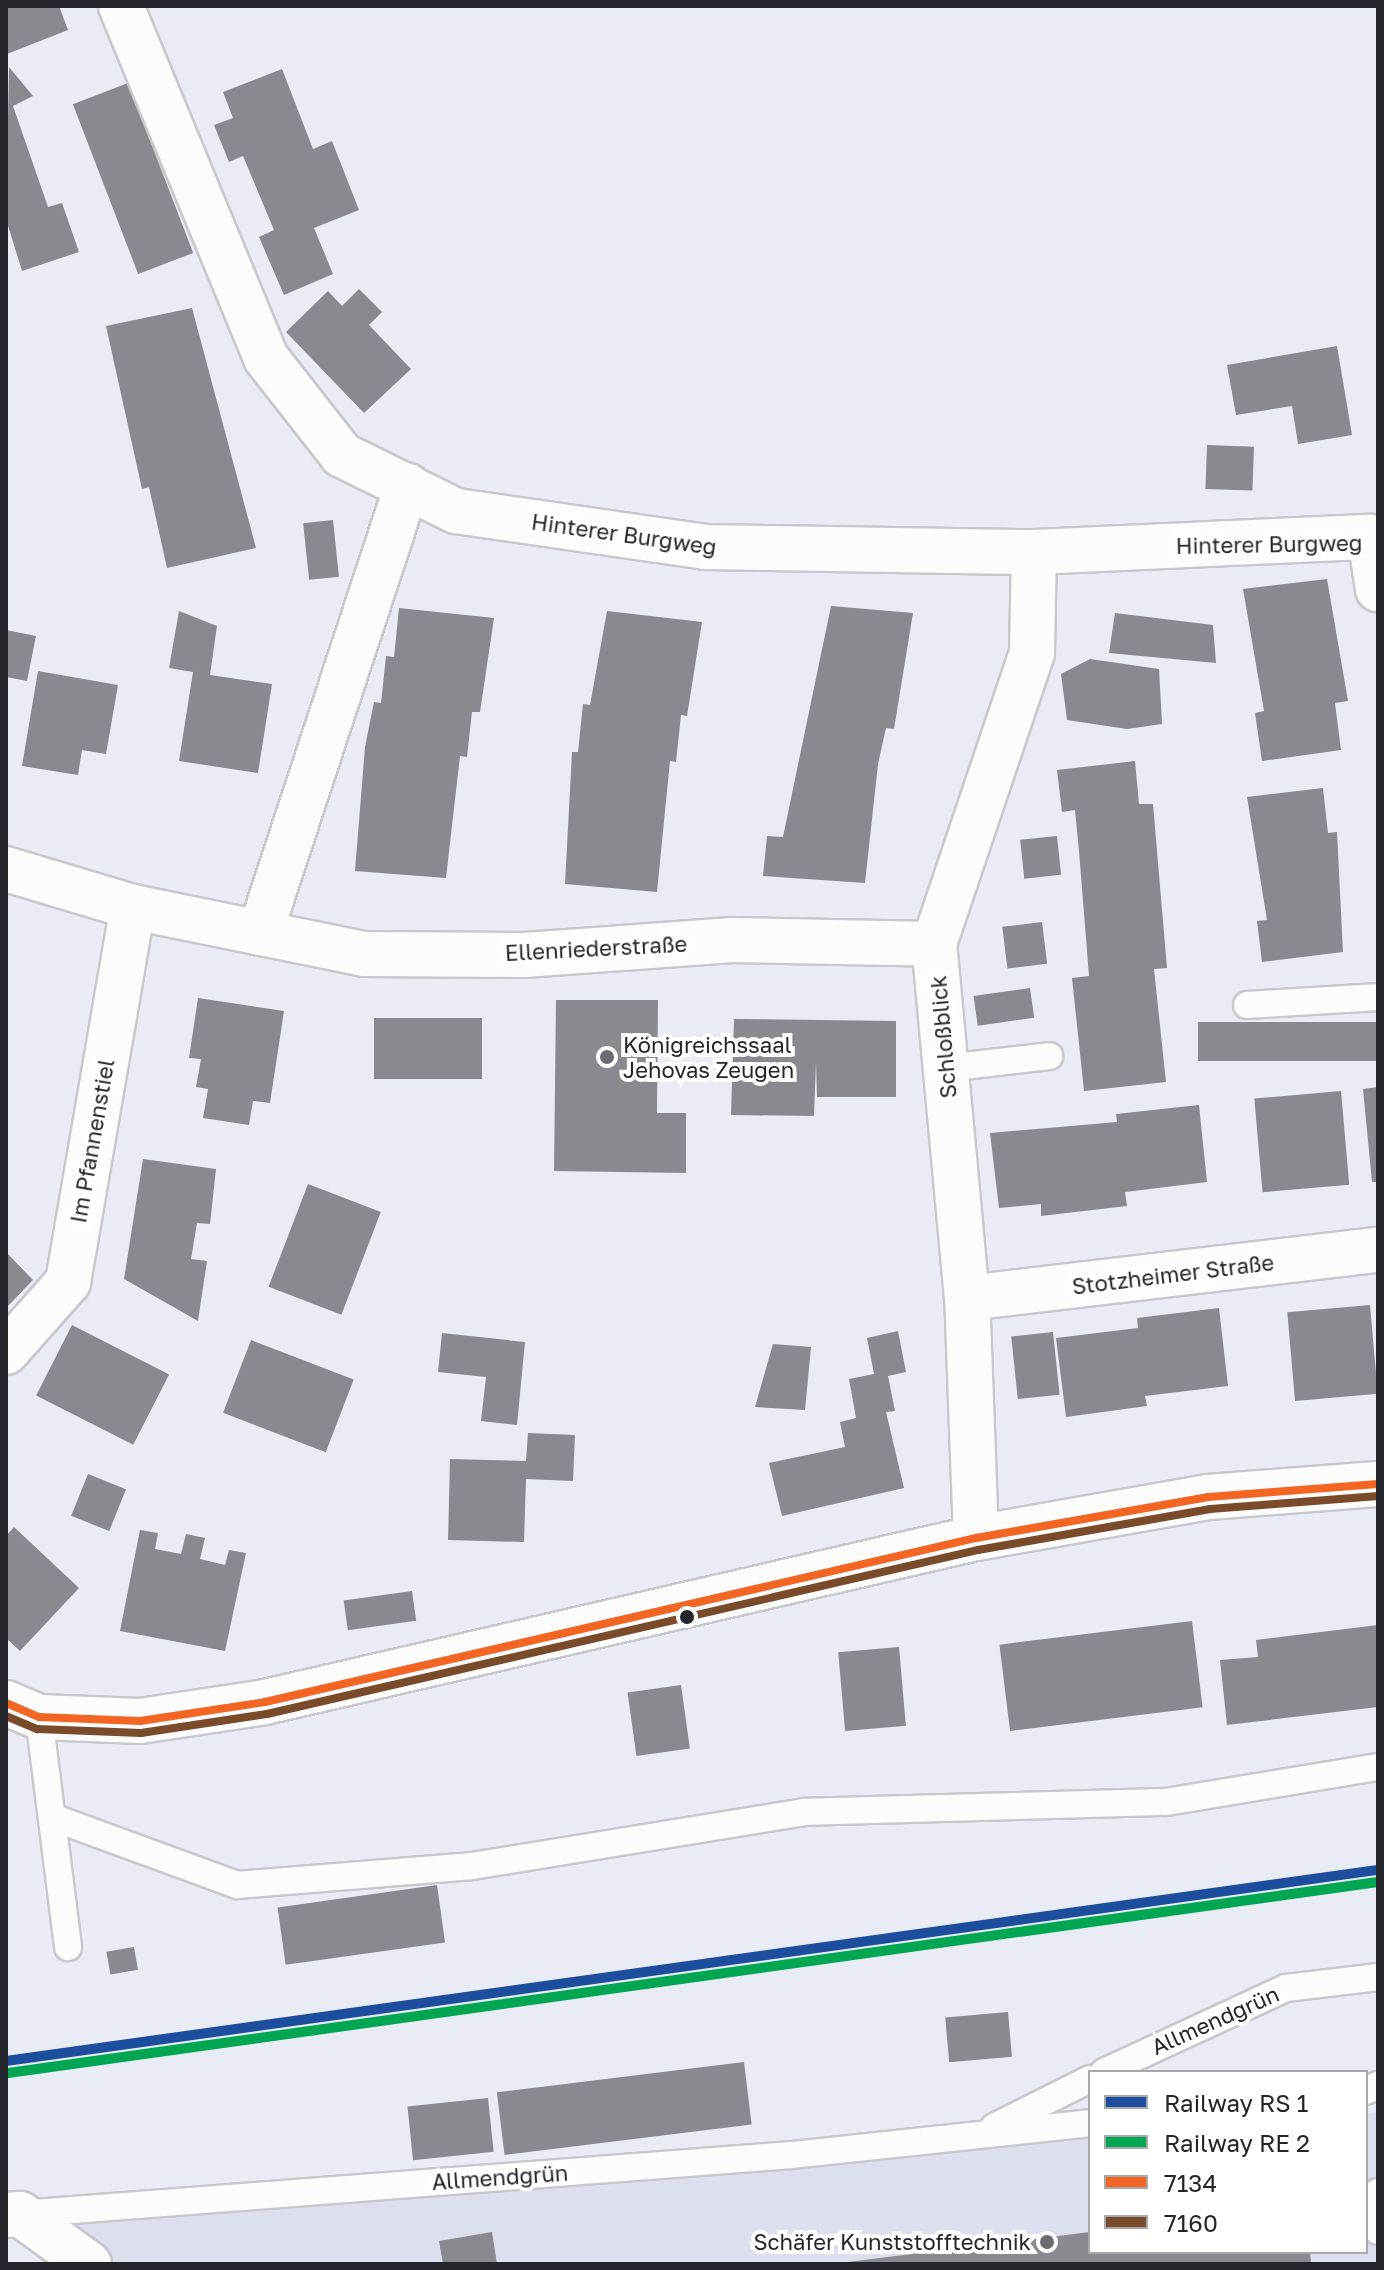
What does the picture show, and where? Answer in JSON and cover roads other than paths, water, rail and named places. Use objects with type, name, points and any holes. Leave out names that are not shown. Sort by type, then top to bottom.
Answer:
[{"type":"street","name":"Hinterer Burgweg","points":[[121,6],[266,358],[342,455],[456,511],[705,547],[1034,552],[1374,536],[1378,589]]},
{"type":"street","points":[[260,933],[407,486]]},
{"type":"street","name":"Schloßblick","points":[[976,1538],[967,1298],[934,944],[1032,653],[1034,552]]},
{"type":"street","name":"Ellenriederstraße","points":[[6,869],[133,907],[364,954],[524,955],[732,940],[934,944]]},
{"type":"street","name":"Im Pfannenstiel","points":[[6,1352],[68,1282],[133,907]]},
{"type":"street","name":"Stotzheimer Straße","points":[[967,1298],[1378,1250]]},
{"type":"street","points":[[22,1710],[140,1721],[265,1702],[976,1538],[1208,1497],[1378,1484]]},
{"type":"street","name":"Allmendgrün","points":[[13,2214],[89,2264]]},
{"type":"lane","points":[[1247,1005],[1378,997]]},
{"type":"lane","points":[[946,1068],[1049,1056]]},
{"type":"lane","points":[[22,1710],[57,1819],[68,1947]]},
{"type":"lane","points":[[57,1819],[237,1885],[472,1866],[804,1812],[1166,1802],[1378,1767]]},
{"type":"lane","name":"Allmendgrün","points":[[1108,2070],[1286,1988],[1378,1977]]},
{"type":"lane","name":"Allmendgrün","points":[[981,2134],[1088,2080]]},
{"type":"lane","name":"Allmendgrün","points":[[13,2214],[1088,2123]]},
{"type":"lane","points":[[1378,2192],[1378,2231]]},
{"type":"place","name":"Königreichssaal Jehovas Zeugen","points":[[607,1057]]},
{"type":"place","name":"Schäfer Kunststofftechnik","points":[[1047,2242]]}]
